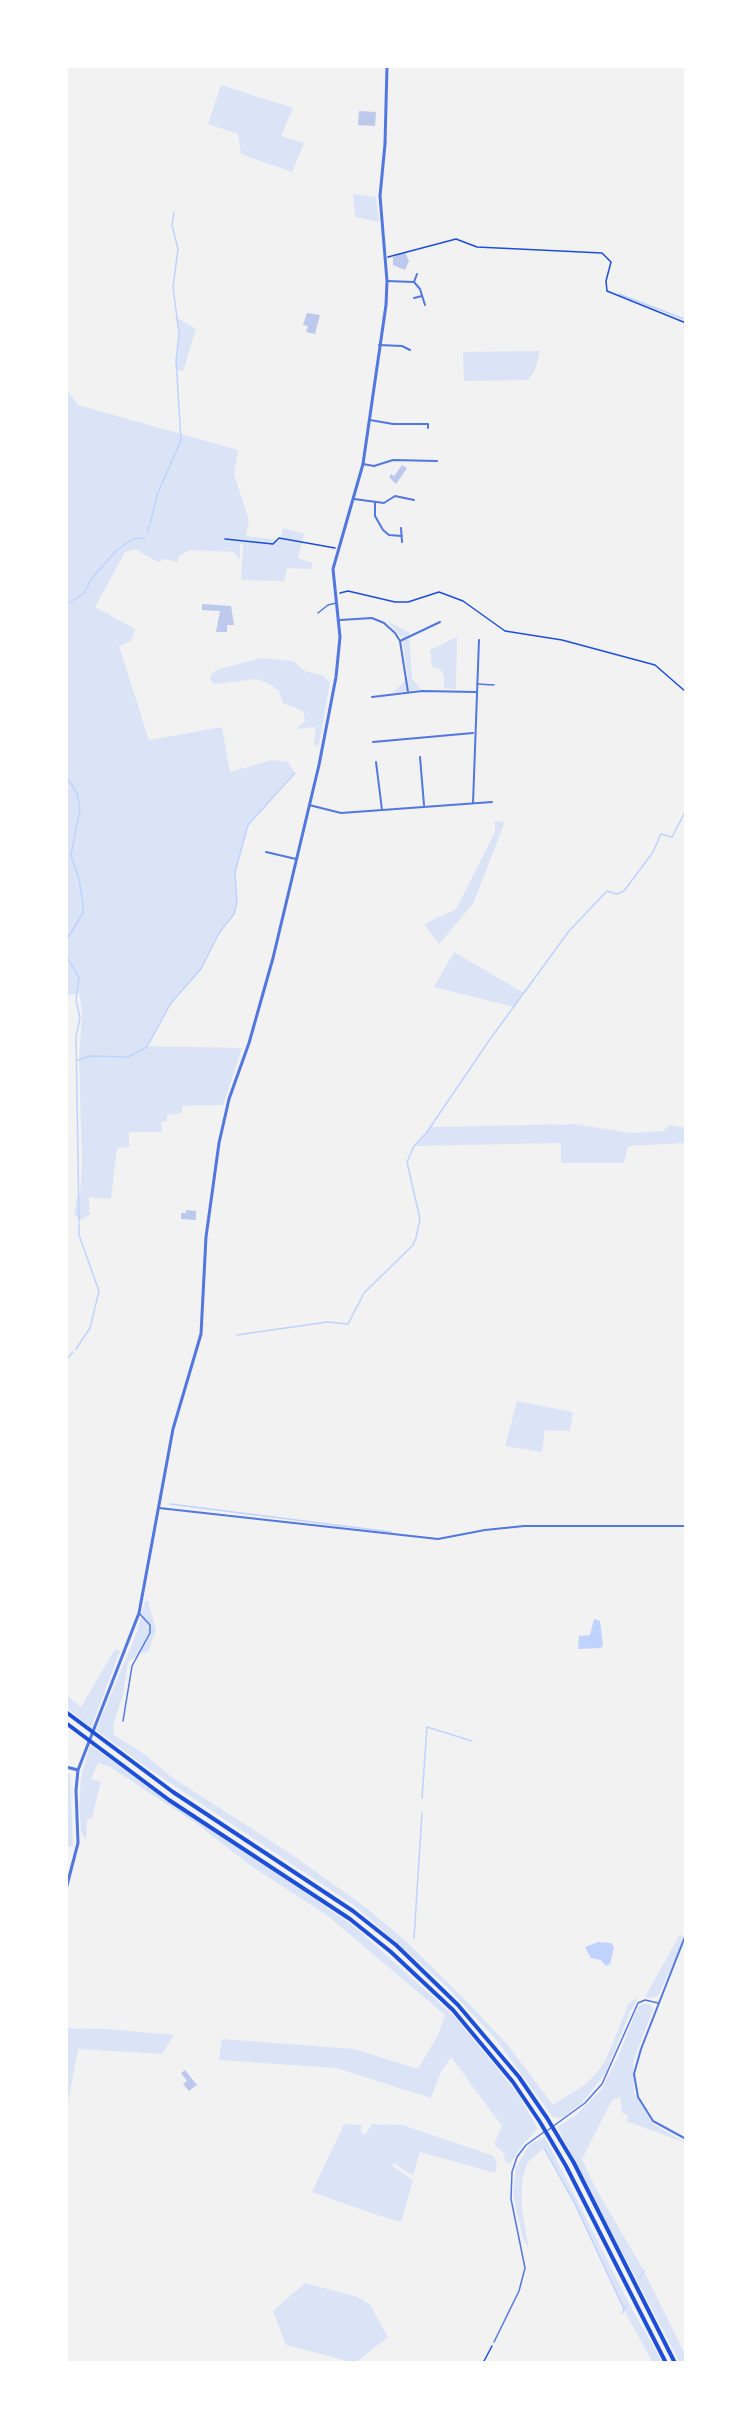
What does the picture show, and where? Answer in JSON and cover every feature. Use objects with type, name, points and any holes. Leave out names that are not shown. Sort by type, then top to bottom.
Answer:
[{"type":"highway","points":[[66,1712],[173,1792],[353,1911],[396,1945],[458,2005],[506,2060],[547,2118],[574,2163],[675,2363]]},
{"type":"highway","points":[[66,1723],[170,1800],[350,1919],[391,1952],[453,2010],[513,2082],[540,2122],[566,2166],[666,2363]]},
{"type":"street","points":[[66,1889],[77,1852],[78,1770],[139,1613],[179,1404],[201,1334],[206,1237],[219,1143],[280,930],[319,765],[336,677],[339,620],[333,573],[363,464],[387,281],[381,196],[387,66]]},
{"type":"street","points":[[414,282],[417,274]]},
{"type":"street","points":[[387,281],[414,282]]},
{"type":"street","points":[[414,282],[425,305]]},
{"type":"street","points":[[414,298],[422,296]]},
{"type":"street","points":[[379,345],[402,346],[410,350]]},
{"type":"street","points":[[370,420],[428,426]]},
{"type":"street","points":[[363,464],[374,466],[393,460],[437,461]]},
{"type":"street","points":[[354,499],[384,503],[395,496],[414,500]]},
{"type":"street","points":[[375,502],[375,516],[383,530],[389,535],[402,537]]},
{"type":"street","points":[[401,528],[402,542]]},
{"type":"street","points":[[339,620],[379,620],[389,627],[400,641],[408,692]]},
{"type":"street","points":[[400,641],[440,622]]},
{"type":"street","points":[[472,802],[473,733],[479,640]]},
{"type":"street","points":[[372,697],[408,692],[476,692]]},
{"type":"street","points":[[373,742],[473,733]]},
{"type":"street","points":[[420,757],[424,805]]},
{"type":"street","points":[[376,762],[382,810]]},
{"type":"street","points":[[309,806],[341,813],[424,805],[492,802]]},
{"type":"street","points":[[266,852],[296,859]]},
{"type":"street","points":[[159,1508],[438,1539],[485,1530],[524,1526],[686,1526]]},
{"type":"street","points":[[66,1767],[78,1770]]},
{"type":"street","points":[[686,1934],[636,2063],[634,2086],[641,2104],[653,2121],[686,2139]]},
{"type":"lane","points":[[318,613],[328,605],[337,603]]},
{"type":"lane","points":[[477,684],[494,685]]},
{"type":"lane","points":[[123,1721],[132,1666],[150,1634],[150,1625],[139,1613]]},
{"type":"lane","points":[[494,2342],[519,2291],[525,2268],[511,2199],[512,2172],[517,2157],[540,2135],[585,2103],[602,2084],[638,2002],[645,2000],[659,2003]]},
{"type":"path","points":[[385,259],[404,251],[456,238],[477,247],[602,253],[610,262],[606,280],[607,291],[686,323]]},
{"type":"path","points":[[225,539],[273,544],[279,538],[339,549]]},
{"type":"path","points":[[336,594],[348,591],[395,602],[408,602],[439,592],[463,601],[505,631],[562,640],[655,665],[686,692]]},
{"type":"path","points":[[483,2363],[491,2348]]},
{"type":"shaded area","points":[[221,85],[293,108],[281,136],[304,143],[292,172],[241,154],[238,134],[208,124]]},
{"type":"shaded area","points":[[353,194],[376,197],[379,222],[355,217]]},
{"type":"shaded area","points":[[176,317],[196,329],[183,371],[176,369],[179,334]]},
{"type":"shaded area","points":[[540,351],[535,370],[528,380],[464,381],[463,352]]},
{"type":"shaded area","points":[[66,389],[78,405],[238,450],[234,474],[249,520],[246,536],[280,540],[283,528],[304,534],[298,558],[313,563],[311,569],[287,568],[284,581],[241,580],[243,544],[240,544],[240,560],[234,552],[189,550],[178,557],[178,562],[165,559],[158,562],[135,549],[125,552],[95,607],[135,629],[131,641],[119,646],[149,740],[222,727],[230,772],[272,760],[288,762],[295,773],[248,825],[235,872],[237,902],[234,914],[219,933],[201,969],[171,1003],[147,1046],[242,1048],[223,1105],[182,1106],[182,1113],[167,1115],[167,1121],[161,1122],[162,1132],[129,1132],[129,1147],[117,1148],[111,1199],[89,1197],[90,1214],[82,1220],[74,1215],[77,1197],[80,1195],[82,1163],[79,1060],[82,1011],[79,993],[66,996]]},
{"type":"shaded area","points":[[387,621],[409,632],[412,679],[421,689],[392,693],[408,678],[402,638]]},
{"type":"shaded area","points":[[457,637],[456,689],[444,688],[444,675],[439,668],[432,667],[430,650]]},
{"type":"shaded area","points":[[260,658],[293,661],[305,671],[323,676],[330,682],[319,744],[316,747],[314,742],[316,727],[296,729],[305,721],[303,711],[283,703],[279,691],[271,685],[257,679],[214,684],[210,679],[213,672],[220,669]]},
{"type":"shaded area","points":[[495,821],[505,822],[473,904],[439,944],[424,924],[456,909],[495,832]]},
{"type":"shaded area","points":[[454,952],[524,993],[514,1007],[434,987]]},
{"type":"shaded area","points":[[574,1124],[631,1133],[663,1131],[670,1125],[686,1128],[686,1143],[628,1146],[624,1163],[561,1163],[561,1143],[414,1146],[430,1127]]},
{"type":"shaded area","points":[[517,1401],[573,1412],[570,1431],[545,1430],[542,1452],[505,1446]]},
{"type":"shaded area","points":[[145,1601],[148,1601],[156,1630],[148,1652],[141,1653],[128,1662],[123,1695],[113,1725],[114,1735],[144,1754],[173,1778],[288,1852],[364,1906],[408,1943],[507,2044],[553,2105],[586,2084],[599,2070],[607,2057],[629,2003],[639,1997],[630,2012],[606,2072],[582,2103],[562,2118],[553,2117],[494,2037],[445,1985],[355,1906],[146,1767],[96,1730],[137,1632]]},
{"type":"shaded area","points":[[115,1649],[120,1651],[91,1728],[66,1707],[66,1695],[81,1707]]},
{"type":"shaded area","points":[[90,1745],[354,1926],[456,2018],[517,2093],[538,2129],[523,2144],[510,2164],[505,2161],[504,2154],[494,2144],[502,2126],[451,2057],[441,2072],[431,2098],[336,2068],[219,2060],[222,2039],[354,2049],[418,2069],[438,2035],[445,2015],[328,1916],[251,1866],[197,1824],[110,1767],[98,1763],[91,1780],[101,1781],[92,1818],[87,1819],[86,1840],[81,1832],[79,1806],[81,1777]]},
{"type":"shaded area","points":[[66,1772],[70,1774],[73,1846],[67,1847]]},
{"type":"shaded area","points":[[680,1934],[683,1937],[679,1951],[658,1996],[645,1997]]},
{"type":"shaded area","points":[[650,2004],[653,2009],[633,2062],[634,2093],[653,2124],[686,2143],[626,2121],[628,2115],[622,2113],[620,2097],[612,2100],[582,2159],[595,2187],[644,2271],[686,2356],[686,2363],[680,2363],[557,2127],[575,2116],[601,2090],[619,2055],[639,2006]]},
{"type":"shaded area","points":[[66,2028],[174,2035],[162,2054],[78,2049],[68,2102],[66,2102]]},
{"type":"shaded area","points":[[344,2124],[362,2125],[361,2133],[366,2134],[372,2124],[403,2125],[494,2156],[497,2164],[495,2173],[420,2152],[413,2176],[394,2163],[392,2166],[413,2180],[401,2222],[377,2215],[312,2192]]},
{"type":"shaded area","points":[[545,2137],[633,2311],[663,2363],[653,2363],[625,2312],[575,2204],[544,2148],[527,2163],[522,2181],[522,2210],[529,2250],[523,2239],[513,2194],[516,2167],[530,2144]]},
{"type":"shaded area","points":[[305,2283],[358,2297],[370,2305],[388,2337],[355,2363],[286,2345],[273,2311]]},
{"type":"water","points":[[594,1619],[600,1621],[603,1645],[601,1648],[578,1649],[579,1636],[590,1635]]},
{"type":"water","points":[[598,1942],[611,1943],[614,1947],[610,1964],[606,1966],[601,1960],[591,1958],[585,1947]]},
{"type":"building","points":[[359,111],[376,112],[375,126],[358,125]]},
{"type":"building","points":[[405,252],[409,261],[405,270],[393,265],[393,257]]},
{"type":"building","points":[[307,313],[320,315],[315,334],[306,332],[308,326],[303,325]]},
{"type":"building","points":[[402,465],[407,468],[396,484],[389,477],[391,474],[394,476]]},
{"type":"building","points":[[202,604],[231,606],[234,625],[227,625],[227,632],[216,632],[220,611],[202,610]]},
{"type":"building","points":[[186,1210],[196,1211],[196,1220],[181,1219],[181,1213],[186,1213]]},
{"type":"building","points":[[185,2070],[197,2085],[189,2091],[183,2084],[187,2081],[181,2073]]},
{"type":"waterway","points":[[150,524],[157,495],[181,440],[176,360],[179,334],[173,287],[178,249],[172,225],[174,212]]},
{"type":"waterway","points":[[619,294],[684,319]]},
{"type":"waterway","points":[[147,532],[149,526]]},
{"type":"waterway","points":[[66,605],[84,593],[92,578],[117,550],[133,539],[144,538]]},
{"type":"waterway","points":[[78,1060],[90,1056],[128,1057],[147,1047],[171,1003],[201,969],[219,933],[234,914],[237,902],[235,872],[248,825],[295,773]]},
{"type":"waterway","points":[[66,776],[77,793],[80,809],[71,855],[79,879],[83,903],[83,913],[66,941]]},
{"type":"waterway","points":[[237,1335],[327,1322],[348,1324],[364,1293],[413,1245],[416,1238],[420,1219],[407,1162],[414,1146],[427,1132],[488,1042],[569,931],[607,891],[617,894],[624,891],[653,852],[661,834],[672,837],[686,810]]},
{"type":"waterway","points":[[66,955],[79,978],[76,1000],[80,1018],[76,1036],[79,1221]]},
{"type":"waterway","points":[[76,1349],[90,1328],[99,1291],[79,1235],[79,1223]]},
{"type":"waterway","points":[[66,1360],[73,1352]]},
{"type":"waterway","points":[[170,1504],[391,1532]]},
{"type":"waterway","points":[[422,1798],[427,1727],[472,1741]]},
{"type":"waterway","points":[[414,1938],[422,1813]]},
{"type":"waterway","points":[[544,2148],[575,2204],[624,2309]]},
{"type":"waterway","points":[[640,2278],[644,2271]]},
{"type":"waterway","points":[[622,2313],[626,2306]]}]
